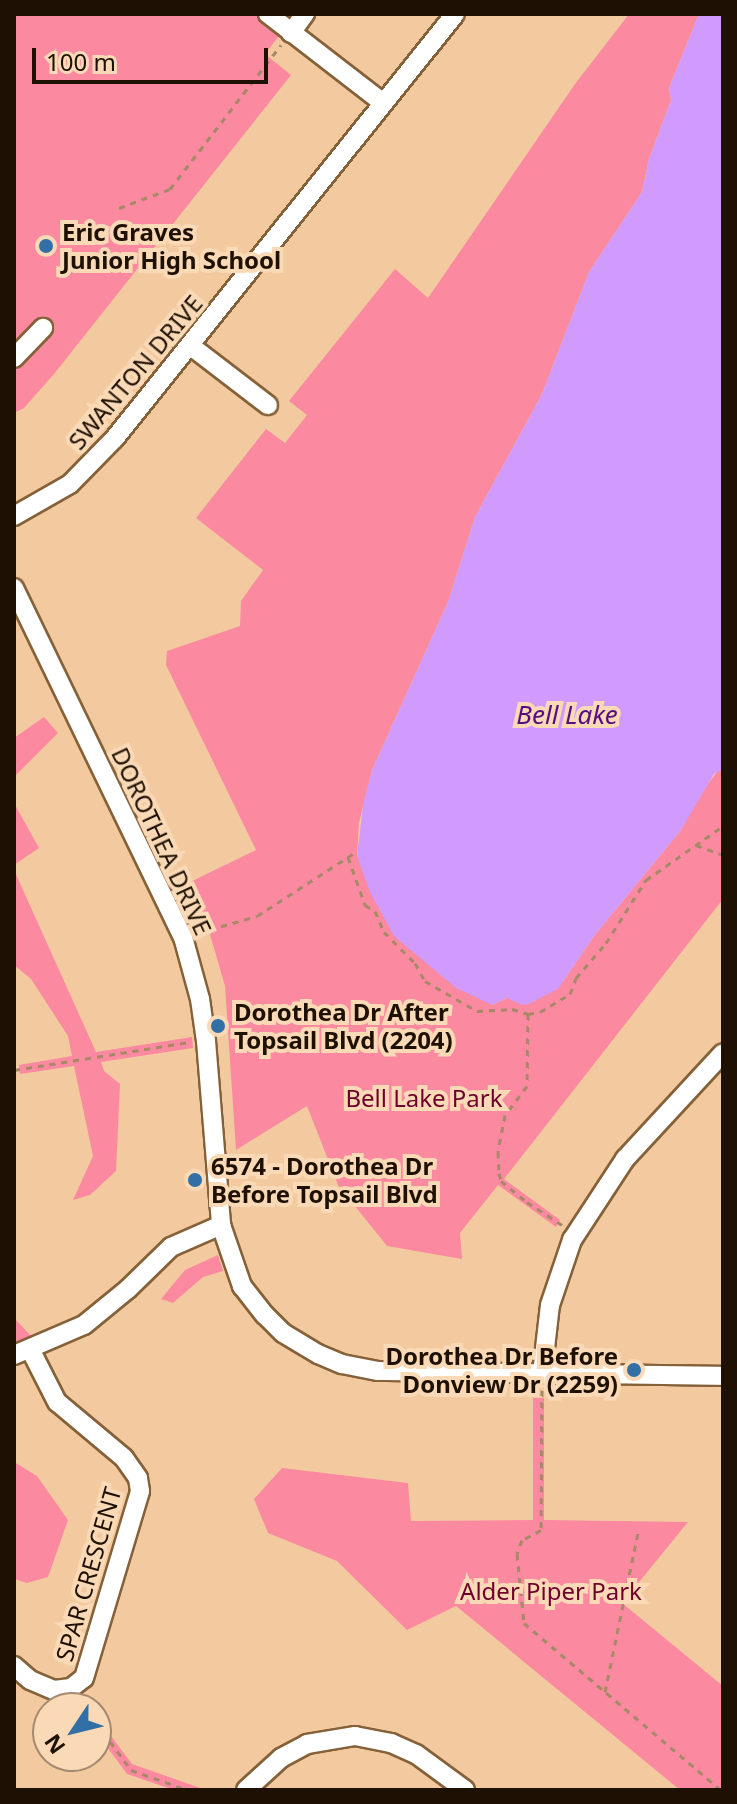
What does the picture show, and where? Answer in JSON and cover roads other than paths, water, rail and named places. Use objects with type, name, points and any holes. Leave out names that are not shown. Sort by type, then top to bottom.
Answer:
[{"type":"street","points":[[268,14],[383,103]]},
{"type":"street","points":[[291,33],[305,14]]},
{"type":"street","name":"SWANTON DRIVE","points":[[14,516],[70,484],[92,464],[191,346],[455,14]]},
{"type":"street","points":[[14,358],[43,328]]},
{"type":"street","points":[[191,346],[268,405]]},
{"type":"street","name":"DOROTHEA DRIVE","points":[[14,588],[183,937],[202,1013],[221,1225],[236,1273],[256,1305],[283,1333],[318,1354],[342,1364],[378,1371],[723,1376]]},
{"type":"street","points":[[542,1374],[550,1305],[575,1234],[625,1159],[723,1053]]},
{"type":"street","points":[[22,1352],[84,1325],[128,1289],[171,1247],[221,1225]]},
{"type":"street","name":"SPAR CRESCENT","points":[[14,1666],[30,1680],[54,1690],[71,1688],[84,1678],[140,1491],[138,1478],[124,1458],[57,1402],[22,1352]]},
{"type":"street","points":[[246,1790],[281,1758],[307,1744],[355,1736],[391,1743],[416,1754],[465,1790]]},
{"type":"water","name":"Bell Lake","points":[[699,14],[723,14],[722,770],[714,774],[681,830],[594,936],[558,989],[529,1004],[522,1005],[507,998],[492,1005],[456,988],[394,936],[370,892],[357,856],[363,805],[372,770],[448,602],[475,517],[542,394],[589,272],[642,192],[649,159],[671,100],[669,88]]},
{"type":"place","name":"Eric Graves Junior High School","points":[[46,246]]},
{"type":"place","name":"Dorothea Dr After Topsail Blvd (2204)","points":[[218,1026]]},
{"type":"place","name":"6574 - Dorothea Dr Before Topsail Blvd","points":[[195,1180]]},
{"type":"place","name":"Dorothea Dr Before Donview Dr (2259)","points":[[634,1370]]},
{"type":"park label","name":"Bell Lake Park","points":[[424,1098]]},
{"type":"park label","name":"Alder Piper Park","points":[[551,1591]]}]
